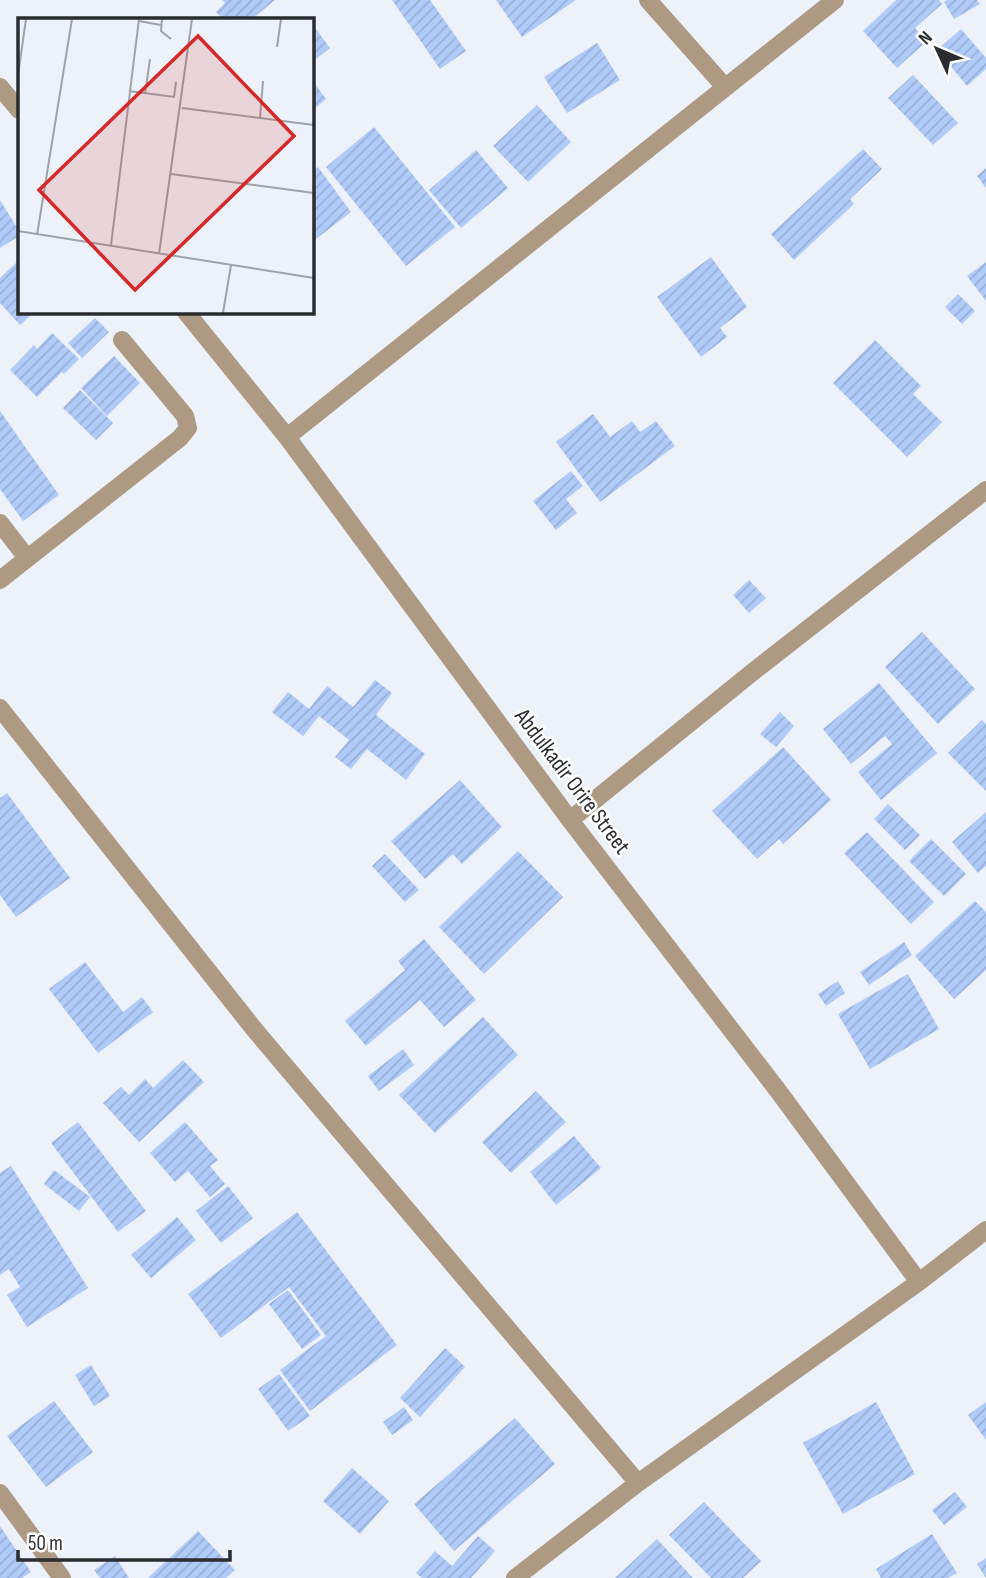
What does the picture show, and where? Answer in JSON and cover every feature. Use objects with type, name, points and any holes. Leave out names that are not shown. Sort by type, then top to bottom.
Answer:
[{"type":"street","points":[[648,0],[724,88]]},
{"type":"street","points":[[288,436],[835,0]]},
{"type":"street","points":[[0,87],[18,109]]},
{"type":"street","name":"Abdulkadir Orire Street","points":[[188,313],[288,436],[570,820],[779,1092],[919,1282]]},
{"type":"street","points":[[0,580],[180,438],[188,428],[185,416],[122,340]]},
{"type":"street","points":[[570,820],[754,671],[986,490]]},
{"type":"street","points":[[0,523],[27,558]]},
{"type":"street","points":[[0,708],[254,1029],[638,1483]]},
{"type":"street","points":[[515,1578],[638,1483],[919,1282],[986,1230]]},
{"type":"street","points":[[0,1493],[62,1578]]},
{"type":"building","points":[[222,0],[275,0],[253,18],[222,18],[216,12],[225,3]]},
{"type":"building","points":[[392,0],[430,0],[466,51],[440,69]]},
{"type":"building","points":[[496,0],[576,0],[522,37]]},
{"type":"building","points":[[896,0],[939,0],[942,4],[915,28],[927,41],[897,68],[863,31]]},
{"type":"building","points":[[977,0],[980,4],[954,19],[944,2]]},
{"type":"building","points":[[313,25],[330,48],[313,61]]},
{"type":"building","points":[[961,29],[986,58],[986,69],[967,86],[937,50]]},
{"type":"building","points":[[597,43],[620,80],[567,113],[544,77]]},
{"type":"building","points":[[913,75],[958,123],[933,145],[888,98]]},
{"type":"building","points":[[313,81],[326,99],[313,110]]},
{"type":"building","points":[[537,105],[571,142],[528,182],[493,146]]},
{"type":"building","points":[[374,127],[455,227],[406,266],[326,167]]},
{"type":"building","points":[[863,149],[882,169],[850,199],[854,204],[794,260],[771,234]]},
{"type":"building","points":[[476,150],[508,188],[461,228],[429,190]]},
{"type":"building","points":[[318,167],[351,212],[313,241],[313,170]]},
{"type":"building","points":[[986,168],[986,188],[977,176]]},
{"type":"building","points":[[0,200],[18,229],[18,237],[0,248]]},
{"type":"building","points":[[711,257],[747,307],[720,328],[727,337],[701,357],[657,297]]},
{"type":"building","points":[[18,261],[18,313],[33,313],[20,325],[0,303],[0,278]]},
{"type":"building","points":[[986,262],[986,301],[967,276]]},
{"type":"building","points":[[958,294],[975,311],[962,324],[945,307]]},
{"type":"building","points":[[95,318],[109,332],[82,358],[68,343]]},
{"type":"building","points":[[52,333],[79,359],[37,397],[10,370],[34,345],[37,349]]},
{"type":"building","points":[[875,340],[921,386],[913,394],[942,422],[907,457],[833,383]]},
{"type":"building","points":[[114,356],[140,383],[107,416],[81,388]]},
{"type":"building","points":[[80,390],[113,423],[96,440],[63,408]]},
{"type":"building","points":[[0,411],[59,495],[23,521],[0,489]]},
{"type":"building","points":[[593,414],[610,437],[632,421],[640,432],[656,421],[675,446],[600,502],[556,442]]},
{"type":"building","points":[[571,471],[583,486],[566,499],[577,513],[556,530],[533,501]]},
{"type":"building","points":[[749,580],[766,598],[749,613],[733,595]]},
{"type":"building","points":[[922,632],[975,689],[938,724],[885,667]]},
{"type":"building","points":[[375,680],[392,693],[376,715],[425,754],[406,780],[367,749],[351,769],[335,757],[349,740],[319,716],[303,736],[272,712],[288,692],[309,709],[327,686],[353,707]]},
{"type":"building","points":[[879,683],[937,753],[881,800],[858,772],[892,744],[885,736],[851,764],[823,729]]},
{"type":"building","points":[[780,712],[794,726],[776,747],[760,734]]},
{"type":"building","points":[[982,720],[986,724],[986,791],[948,753]]},
{"type":"building","points":[[783,747],[831,800],[783,844],[779,839],[757,859],[712,811]]},
{"type":"building","points":[[460,780],[502,827],[462,864],[453,854],[425,879],[391,841]]},
{"type":"building","points":[[7,793],[70,878],[16,917],[0,895],[0,798]]},
{"type":"building","points":[[888,804],[920,835],[905,850],[874,819]]},
{"type":"building","points":[[986,812],[986,866],[978,873],[952,842]]},
{"type":"building","points":[[867,832],[934,902],[911,924],[844,853]]},
{"type":"building","points":[[931,839],[966,874],[944,896],[909,861]]},
{"type":"building","points":[[518,851],[563,897],[484,974],[439,927]]},
{"type":"building","points":[[385,854],[419,890],[405,902],[372,866]]},
{"type":"building","points":[[975,901],[986,912],[986,970],[954,999],[915,956]]},
{"type":"building","points":[[424,939],[476,1000],[444,1027],[420,1000],[366,1046],[345,1021],[405,970],[398,961]]},
{"type":"building","points":[[904,942],[912,955],[869,985],[860,972]]},
{"type":"building","points":[[85,962],[123,1012],[142,997],[153,1012],[98,1053],[49,989]]},
{"type":"building","points":[[908,974],[939,1029],[870,1069],[838,1014]]},
{"type":"building","points":[[838,981],[845,993],[826,1006],[818,994]]},
{"type":"building","points":[[483,1017],[518,1055],[435,1133],[399,1095]]},
{"type":"building","points":[[403,1049],[414,1065],[379,1091],[368,1076]]},
{"type":"building","points":[[183,1060],[204,1082],[139,1142],[103,1103],[121,1087],[129,1095],[145,1079],[153,1088]]},
{"type":"building","points":[[536,1091],[566,1122],[511,1173],[482,1142]]},
{"type":"building","points":[[78,1122],[146,1211],[118,1232],[51,1143]]},
{"type":"building","points":[[185,1122],[218,1160],[210,1166],[225,1184],[210,1197],[188,1171],[175,1182],[150,1153]]},
{"type":"building","points":[[574,1136],[601,1168],[556,1205],[530,1172]]},
{"type":"building","points":[[11,1166],[88,1288],[27,1327],[7,1295],[20,1287],[9,1269],[0,1275],[0,1173]]},
{"type":"building","points":[[54,1170],[90,1197],[79,1211],[44,1184]]},
{"type":"building","points":[[228,1186],[253,1218],[221,1243],[196,1211]]},
{"type":"building","points":[[297,1212],[397,1345],[310,1411],[280,1370],[326,1336],[289,1287],[221,1338],[188,1294]]},
{"type":"building","points":[[177,1217],[196,1240],[151,1278],[131,1255]]},
{"type":"building","points":[[288,1290],[321,1335],[302,1349],[269,1304]]},
{"type":"building","points":[[445,1348],[465,1367],[420,1417],[400,1398]]},
{"type":"building","points":[[91,1365],[110,1396],[94,1406],[75,1375]]},
{"type":"building","points":[[279,1374],[310,1416],[288,1431],[258,1389]]},
{"type":"building","points":[[54,1401],[93,1452],[46,1487],[7,1436]]},
{"type":"building","points":[[876,1402],[915,1474],[843,1514],[803,1443]]},
{"type":"building","points":[[986,1402],[986,1440],[968,1415]]},
{"type":"building","points":[[404,1407],[413,1420],[392,1435],[383,1422]]},
{"type":"building","points":[[515,1418],[555,1464],[454,1551],[414,1504]]},
{"type":"building","points":[[352,1468],[389,1501],[360,1534],[323,1501]]},
{"type":"building","points":[[955,1492],[967,1507],[944,1525],[932,1510]]},
{"type":"building","points":[[704,1502],[761,1561],[743,1578],[711,1578],[669,1535]]},
{"type":"building","points":[[0,1526],[31,1572],[22,1578],[0,1578]]},
{"type":"building","points":[[198,1531],[235,1570],[226,1578],[148,1578]]},
{"type":"building","points":[[932,1534],[957,1573],[948,1578],[881,1578],[876,1569]]},
{"type":"building","points":[[478,1536],[495,1551],[471,1578],[422,1578],[416,1573],[435,1551],[452,1566]]},
{"type":"building","points":[[657,1539],[693,1578],[615,1578]]},
{"type":"building","points":[[115,1556],[129,1578],[100,1578],[94,1570]]},
{"type":"building","points":[[986,1558],[986,1578],[977,1564]]}]
